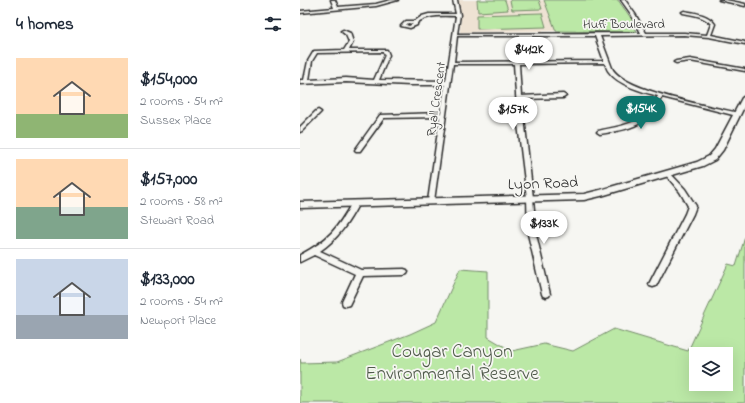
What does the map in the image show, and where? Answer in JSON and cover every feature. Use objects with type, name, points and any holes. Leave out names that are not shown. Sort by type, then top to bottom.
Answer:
[{"type":"street","points":[[333,0],[337,9]]},
{"type":"street","points":[[300,12],[376,6],[396,0]]},
{"type":"street","name":"Ryall Crescent","points":[[430,201],[458,15],[456,0]]},
{"type":"street","points":[[623,0],[644,34]]},
{"type":"street","points":[[721,0],[745,6]]},
{"type":"street","points":[[684,12],[699,15],[711,21],[713,24],[709,36]]},
{"type":"street","points":[[415,23],[420,17],[431,15],[458,15]]},
{"type":"street","points":[[344,31],[348,34],[351,42],[346,51]]},
{"type":"street","points":[[597,34],[611,71],[620,81],[661,95],[737,114]]},
{"type":"street","name":"Huff Boulevard","points":[[455,35],[644,34],[709,36],[745,43]]},
{"type":"street","points":[[306,81],[310,62],[316,52],[385,51],[387,55],[376,81]]},
{"type":"street","points":[[676,62],[690,60],[745,70]]},
{"type":"street","points":[[516,62],[530,198],[532,234],[546,294]]},
{"type":"street","points":[[451,63],[607,62]]},
{"type":"street","points":[[300,82],[346,80],[410,84],[447,83]]},
{"type":"street","points":[[600,132],[618,129],[639,121],[646,115],[661,95]]},
{"type":"street","points":[[519,98],[563,96]]},
{"type":"street","name":"Lyon Road","points":[[300,205],[584,197],[668,174],[700,164],[712,158],[719,150],[745,98]]},
{"type":"street","points":[[300,130],[318,112]]},
{"type":"street","points":[[358,150],[382,116],[443,115]]},
{"type":"street","points":[[653,284],[692,206],[683,191],[668,174]]},
{"type":"street","points":[[300,259],[314,252],[338,232],[346,222],[355,203]]},
{"type":"street","points":[[314,252],[360,273],[404,272]]},
{"type":"street","points":[[346,302],[360,273]]},
{"type":"shaded area","points":[[457,0],[544,0],[556,31],[460,32],[461,14]]},
{"type":"green space","points":[[477,0],[505,0],[508,10],[478,12]]},
{"type":"green space","points":[[510,0],[539,0],[542,9],[512,10]]},
{"type":"green space","points":[[544,0],[618,0],[631,18],[637,32],[556,31]]},
{"type":"green space","points":[[542,13],[546,27],[477,29],[477,15]]},
{"type":"green space","name":"Cougar Canyon Environmental Reserve","points":[[745,237],[745,403],[300,403],[300,359],[301,363],[337,362],[410,334],[436,322],[460,269],[488,271],[488,337],[512,351],[544,344],[573,351],[614,329],[688,351],[689,349],[689,391],[733,391],[733,347],[690,347],[728,264],[736,266]]}]
